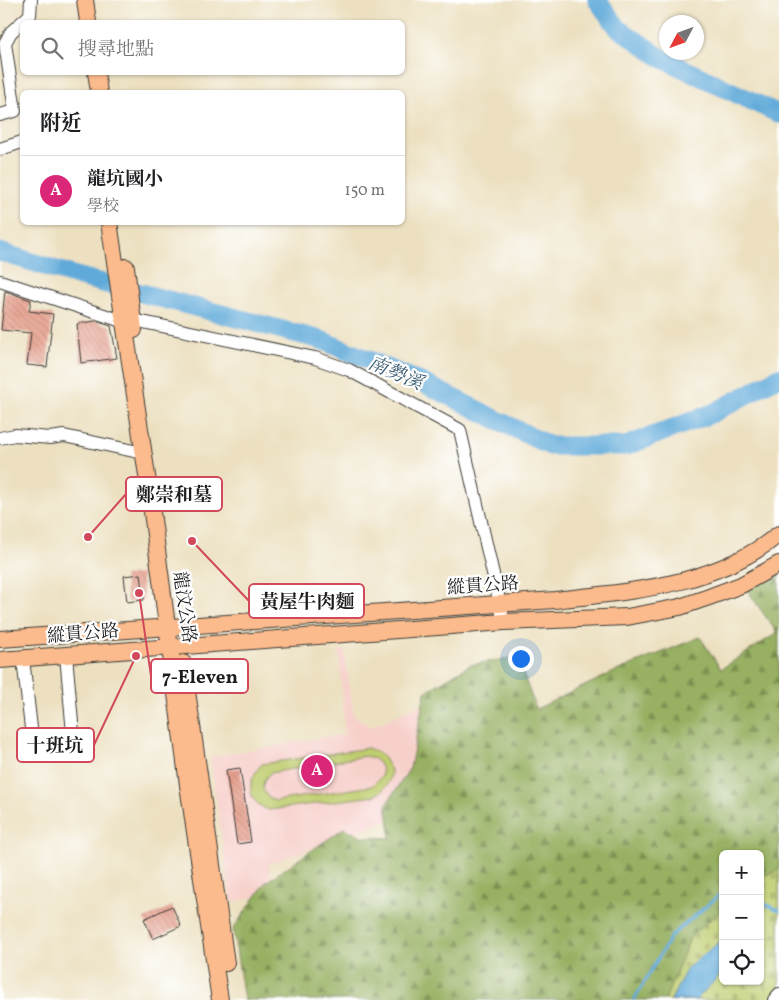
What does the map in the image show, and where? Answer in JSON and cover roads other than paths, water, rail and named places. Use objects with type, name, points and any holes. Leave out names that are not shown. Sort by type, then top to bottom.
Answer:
[{"type":"main road","points":[[75,0],[78,20]]},
{"type":"main road","points":[[85,0],[88,20]]},
{"type":"main road","points":[[86,75],[89,90]]},
{"type":"main road","points":[[96,75],[99,90]]},
{"type":"main road","points":[[109,225],[117,242]]},
{"type":"main road","points":[[119,225],[117,242],[127,314]]},
{"type":"main road","name":"龍汶公路","points":[[127,314],[143,453],[154,488]]},
{"type":"main road","name":"龍汶公路","points":[[127,314],[154,488],[172,626],[231,1000]]},
{"type":"main road","name":"縱貫公路","points":[[0,639],[555,600],[666,586],[733,563],[779,534]]},
{"type":"main road","name":"縱貫公路","points":[[0,660],[175,645],[504,622],[627,617],[680,607],[741,585],[779,564]]},
{"type":"main road","name":"龍汶公路","points":[[175,645],[188,785],[220,1000]]},
{"type":"street","points":[[24,20],[30,15],[31,0]]},
{"type":"street","points":[[0,116],[15,111],[5,43],[11,32],[20,24]]},
{"type":"street","points":[[0,149],[20,143]]},
{"type":"street","points":[[0,281],[323,361],[349,370],[460,430],[504,622]]},
{"type":"street","points":[[0,438],[15,435],[50,438],[64,436],[143,453]]},
{"type":"street","points":[[66,655],[75,756]]},
{"type":"street","points":[[23,659],[34,754]]},
{"type":"street","points":[[774,1000],[779,994]]},
{"type":"water","points":[[719,942],[719,976],[696,1000],[671,1000],[687,968]]},
{"type":"waterway","name":"南勢溪","points":[[597,0],[618,28],[663,59],[779,114]]},
{"type":"waterway","name":"南勢溪","points":[[0,252],[76,276],[321,340],[421,382],[550,446],[626,446],[713,413],[779,377]]},
{"type":"waterway","points":[[634,1000],[671,936],[719,895]]},
{"type":"waterway","points":[[764,904],[779,910]]},
{"type":"place","name":"鄭崇和墓","points":[[88,537]]},
{"type":"place","name":"黃屋牛肉麵","points":[[192,541]]},
{"type":"place","name":"7-Eleven","points":[[139,593]]},
{"type":"place","name":"十班坑","points":[[136,656]]},
{"type":"place","name":"龍坑國小","points":[[317,771]]}]
